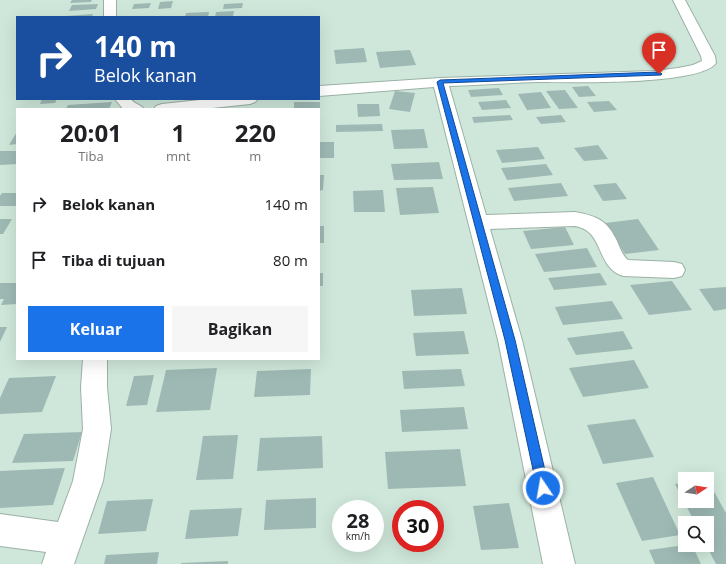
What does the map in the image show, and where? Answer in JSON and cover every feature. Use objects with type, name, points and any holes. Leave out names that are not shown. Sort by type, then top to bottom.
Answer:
[{"type":"street","points":[[110,0],[110,16]]},
{"type":"street","points":[[320,91],[440,82],[673,73],[704,67],[709,63],[708,56],[679,0]]},
{"type":"street","points":[[440,82],[510,340],[559,564]]},
{"type":"street","points":[[124,100],[127,105],[134,108]]},
{"type":"street","points":[[172,108],[241,100]]},
{"type":"street","points":[[479,222],[586,221],[595,224],[604,237],[617,264],[623,268],[674,270]]},
{"type":"street","points":[[0,530],[63,552],[88,481],[97,429],[94,387],[95,360]]},
{"type":"building","points":[[72,0],[92,0],[91,2],[70,3]]},
{"type":"building","points":[[173,1],[171,8],[158,9],[160,2]]},
{"type":"building","points":[[151,3],[149,8],[132,9],[134,4]]},
{"type":"building","points":[[243,3],[242,8],[223,9],[224,4]]},
{"type":"building","points":[[98,4],[96,9],[69,11],[72,5]]},
{"type":"building","points":[[234,11],[233,16],[215,16],[216,12]]},
{"type":"building","points":[[209,12],[208,16],[185,16],[186,13]]},
{"type":"building","points":[[93,14],[92,16],[66,16]]},
{"type":"building","points":[[364,48],[367,62],[336,64],[334,50]]},
{"type":"building","points":[[410,50],[416,65],[380,68],[376,52]]},
{"type":"building","points":[[588,86],[596,96],[579,97],[572,87]]},
{"type":"building","points":[[499,88],[503,95],[471,97],[468,90]]},
{"type":"building","points":[[565,90],[578,108],[559,109],[546,91]]},
{"type":"building","points":[[395,91],[415,93],[410,112],[389,109]]},
{"type":"building","points":[[541,92],[551,108],[527,110],[518,94]]},
{"type":"building","points":[[42,100],[56,100],[55,103],[40,104]]},
{"type":"building","points":[[506,100],[511,108],[482,110],[478,102]]},
{"type":"building","points":[[609,101],[617,110],[594,112],[587,102]]},
{"type":"building","points":[[112,102],[109,108],[66,108],[68,105]]},
{"type":"building","points":[[294,102],[320,102],[320,108],[294,108]]},
{"type":"building","points":[[357,104],[379,104],[380,116],[358,117]]},
{"type":"building","points":[[510,115],[513,120],[474,123],[472,117]]},
{"type":"building","points":[[561,115],[566,122],[541,124],[536,117]]},
{"type":"building","points":[[382,124],[383,131],[336,132],[336,125]]},
{"type":"building","points":[[424,129],[428,148],[394,149],[391,130]]},
{"type":"building","points":[[16,134],[16,144],[9,145]]},
{"type":"building","points":[[320,142],[334,142],[334,158],[320,158]]},
{"type":"building","points":[[598,145],[608,159],[584,161],[574,148]]},
{"type":"building","points":[[538,147],[545,159],[502,163],[496,150]]},
{"type":"building","points":[[0,151],[16,151],[16,164],[0,165]]},
{"type":"building","points":[[439,162],[443,179],[394,180],[391,164]]},
{"type":"building","points":[[546,164],[553,175],[507,180],[501,168]]},
{"type":"building","points":[[320,175],[324,175],[323,190],[320,191]]},
{"type":"building","points":[[561,183],[568,196],[514,201],[508,188]]},
{"type":"building","points":[[616,183],[627,199],[603,201],[593,185]]},
{"type":"building","points":[[433,187],[439,213],[400,215],[396,188]]},
{"type":"building","points":[[383,190],[385,212],[354,212],[353,191]]},
{"type":"building","points":[[2,193],[16,193],[16,206],[0,206],[0,196]]},
{"type":"building","points":[[0,219],[12,219],[3,234],[0,234]]},
{"type":"building","points":[[638,219],[659,250],[625,254],[605,223]]},
{"type":"building","points":[[320,226],[324,226],[324,243],[320,243]]},
{"type":"building","points":[[565,227],[574,245],[531,249],[523,231]]},
{"type":"building","points":[[587,248],[597,267],[544,272],[535,254]]},
{"type":"building","points":[[320,273],[323,273],[323,286],[320,286]]},
{"type":"building","points":[[600,273],[607,285],[554,290],[548,278]]},
{"type":"building","points":[[672,281],[692,310],[649,315],[630,285]]},
{"type":"building","points":[[0,283],[16,283],[16,304],[1,305],[4,299],[0,299]]},
{"type":"building","points":[[726,287],[726,309],[714,311],[699,289]]},
{"type":"building","points":[[462,288],[467,314],[414,316],[411,290]]},
{"type":"building","points":[[612,301],[623,319],[563,325],[555,307]]},
{"type":"building","points":[[0,327],[7,327],[0,342]]},
{"type":"building","points":[[464,331],[469,354],[416,356],[413,333]]},
{"type":"building","points":[[623,331],[633,349],[576,355],[567,338]]},
{"type":"building","points":[[634,360],[649,388],[583,397],[569,368]]},
{"type":"building","points":[[217,368],[210,410],[156,412],[166,370]]},
{"type":"building","points":[[311,369],[310,395],[254,397],[257,371]]},
{"type":"building","points":[[461,369],[465,386],[404,389],[402,371]]},
{"type":"building","points":[[154,375],[147,405],[126,406],[134,376]]},
{"type":"building","points":[[56,376],[42,412],[0,414],[0,398],[9,378]]},
{"type":"building","points":[[464,407],[468,429],[402,432],[400,410]]},
{"type":"building","points":[[635,419],[654,457],[603,464],[587,425]]},
{"type":"building","points":[[82,432],[73,461],[12,463],[24,434]]},
{"type":"building","points":[[238,435],[233,479],[196,480],[203,436]]},
{"type":"building","points":[[322,436],[323,468],[257,471],[260,438]]},
{"type":"building","points":[[460,449],[466,486],[388,489],[385,452]]},
{"type":"building","points":[[65,468],[53,505],[0,508],[0,471]]},
{"type":"building","points":[[653,477],[678,531],[678,535],[642,541],[616,483]]},
{"type":"building","points":[[714,492],[726,513],[726,564],[716,564],[710,552],[714,552],[714,516],[691,516],[687,508],[714,508]]},
{"type":"building","points":[[316,498],[316,528],[264,530],[266,500]]},
{"type":"building","points":[[153,499],[146,531],[98,534],[107,501]]},
{"type":"building","points":[[509,503],[519,548],[481,550],[473,506]]},
{"type":"building","points":[[242,508],[238,536],[185,539],[190,510]]},
{"type":"building","points":[[678,546],[678,552],[695,552],[701,564],[655,564],[649,550]]},
{"type":"building","points":[[159,552],[157,564],[104,564],[106,555]]},
{"type":"building","points":[[228,561],[228,564],[181,564],[181,563]]},
{"type":"route","points":[[543,488],[510,340],[440,82],[659,74]]}]
